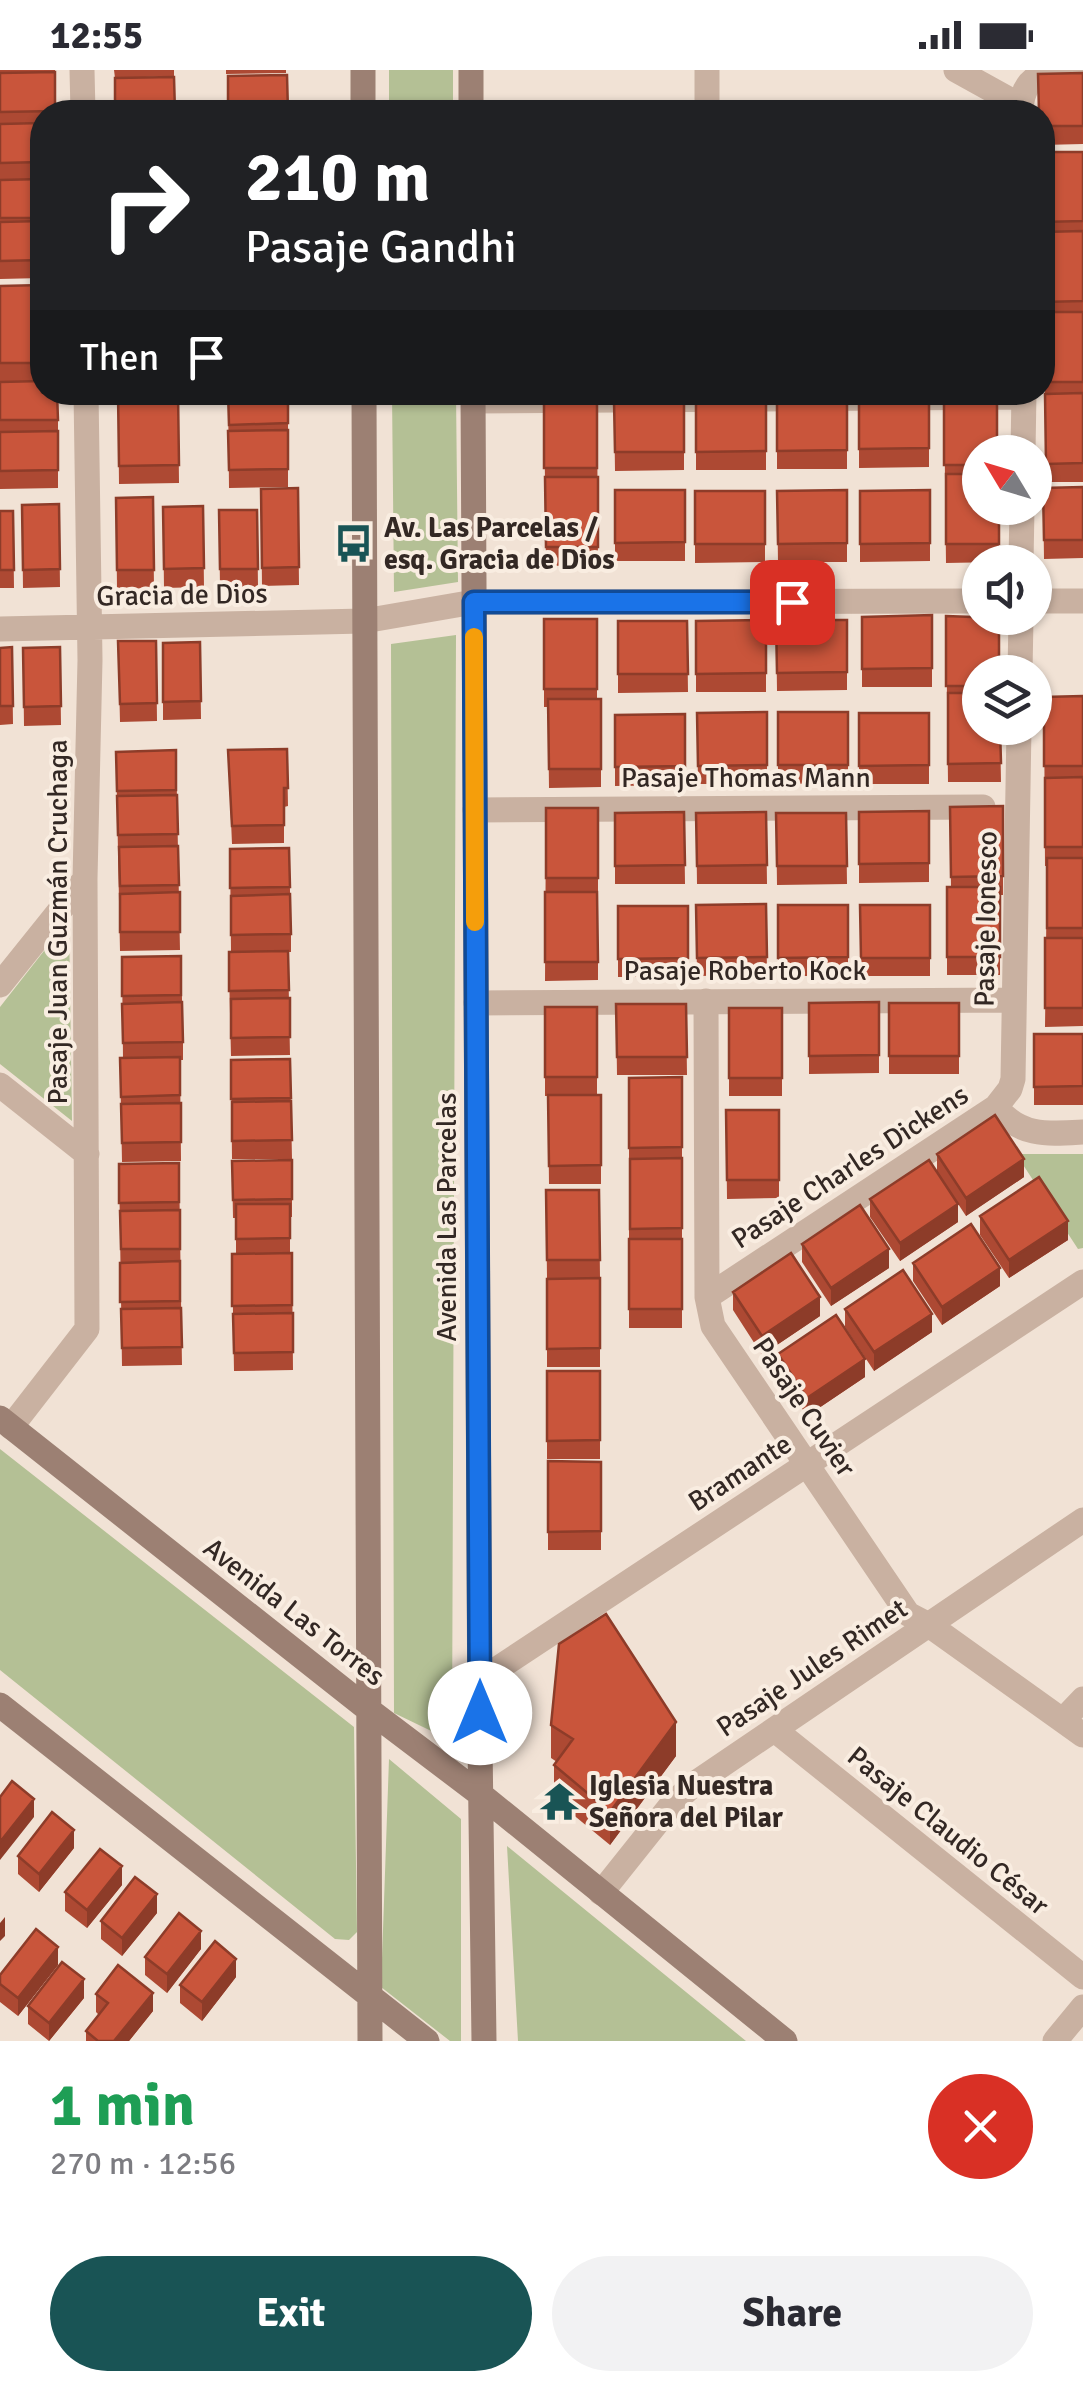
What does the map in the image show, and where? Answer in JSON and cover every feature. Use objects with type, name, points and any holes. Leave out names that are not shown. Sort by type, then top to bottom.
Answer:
[{"type":"street","points":[[82,70],[82,100]]},
{"type":"street","points":[[363,70],[363,100]]},
{"type":"street","points":[[471,70],[472,100]]},
{"type":"street","points":[[707,70],[707,100]]},
{"type":"street","points":[[956,70],[1006,100]]},
{"type":"street","points":[[1023,100],[1026,88],[1040,74],[1083,73]]},
{"type":"street","name":"Pasaje Juan Guzmán Cruchaga","points":[[6,1422],[87,1329],[86,405]]},
{"type":"street","points":[[364,405],[370,2041]]},
{"type":"street","name":"Avenida Las Parcelas","points":[[472,405],[484,2041]]},
{"type":"street","points":[[1023,435],[1024,405]]},
{"type":"street","name":"Gracia de Dios","points":[[0,629],[364,621],[474,602],[962,601]]},
{"type":"street","points":[[1052,601],[1083,601]]},
{"type":"street","name":"Pasaje Ionesco","points":[[996,1107],[1010,1089],[1012,1079],[1019,745]]},
{"type":"street","name":"Pasaje Thomas Mann","points":[[475,810],[1018,807]]},
{"type":"street","points":[[0,985],[86,879]]},
{"type":"street","name":"Pasaje Roberto Kock","points":[[476,1002],[1014,1000]]},
{"type":"street","name":"Pasaje Cuvier","points":[[706,1001],[707,1297],[713,1326],[908,1614],[1073,1728]]},
{"type":"street","points":[[0,1085],[87,1154]]},
{"type":"street","name":"Pasaje Charles Dickens","points":[[707,1297],[996,1107],[1026,1131],[1083,1132]]},
{"type":"street","name":"Bramante","points":[[480,1681],[1083,1282]]},
{"type":"street","name":"Avenida Las Torres","points":[[6,1422],[480,1794],[785,2041]]},
{"type":"street","name":"Pasaje Jules Rimet","points":[[601,1893],[672,1804],[694,1784],[1083,1520]]},
{"type":"street","points":[[1073,1728],[1083,1699]]},
{"type":"street","points":[[0,1705],[426,2041]]},
{"type":"street","name":"Pasaje Claudio César","points":[[776,1730],[1083,1977]]},
{"type":"street","points":[[1055,2041],[1083,2007]]},
{"type":"green space","points":[[389,70],[453,70],[453,100],[389,100]]},
{"type":"green space","points":[[392,405],[456,405],[458,582],[394,592]]},
{"type":"green space","points":[[456,635],[452,1741],[394,1713],[391,644]]},
{"type":"green space","points":[[69,919],[72,1121],[0,1064],[0,1007]]},
{"type":"green space","points":[[1016,1154],[1083,1154],[1083,1248],[1078,1249]]},
{"type":"green space","points":[[0,1449],[354,1727],[357,1932],[349,1940],[335,1939],[0,1670]]},
{"type":"green space","points":[[389,1759],[461,1819],[461,2041],[450,2041],[381,1987]]},
{"type":"green space","points":[[507,1846],[746,2041],[518,2041]]},
{"type":"building","points":[[55,72],[55,100],[30,100],[30,111],[0,112],[0,73]]},
{"type":"building","points":[[1083,73],[1083,126],[1055,126],[1055,100],[1039,100],[1038,74]]},
{"type":"building","points":[[287,75],[288,100],[228,100],[228,76]]},
{"type":"building","points":[[174,77],[175,100],[115,100],[115,78]]},
{"type":"building","points":[[30,123],[30,162],[0,163],[0,124]]},
{"type":"building","points":[[1055,152],[1083,152],[1083,221],[1055,222]]},
{"type":"building","points":[[30,179],[30,218],[0,218],[0,180]]},
{"type":"building","points":[[30,221],[30,260],[0,261],[0,222]]},
{"type":"building","points":[[1083,231],[1083,301],[1055,302],[1055,232]]},
{"type":"building","points":[[30,285],[30,363],[0,363],[0,286]]},
{"type":"building","points":[[1055,312],[1083,312],[1083,382],[1055,382]]},
{"type":"building","points":[[30,381],[30,405],[57,405],[58,420],[0,420],[0,382]]},
{"type":"building","points":[[1083,393],[1083,463],[1052,464],[1052,435],[1046,435],[1045,405],[1055,405],[1055,394]]},
{"type":"building","points":[[118,405],[178,405],[179,465],[119,466]]},
{"type":"building","points":[[228,405],[288,405],[288,423],[229,425]]},
{"type":"building","points":[[544,405],[597,405],[597,468],[544,468]]},
{"type":"building","points":[[614,405],[684,405],[684,452],[615,452]]},
{"type":"building","points":[[696,405],[766,405],[766,451],[696,452]]},
{"type":"building","points":[[777,405],[847,405],[847,450],[777,451]]},
{"type":"building","points":[[859,405],[929,405],[929,448],[859,449]]},
{"type":"building","points":[[944,405],[997,405],[997,435],[962,435],[962,465],[944,465]]},
{"type":"building","points":[[288,430],[288,469],[229,470],[228,431]]},
{"type":"building","points":[[58,431],[58,470],[0,471],[0,432]]},
{"type":"building","points":[[946,474],[962,474],[962,525],[999,525],[999,544],[946,544]]},
{"type":"building","points":[[545,477],[598,477],[598,547],[546,547]]},
{"type":"building","points":[[1083,487],[1083,540],[1044,540],[1044,525],[1052,525],[1052,488]]},
{"type":"building","points":[[298,488],[299,567],[262,568],[261,489]]},
{"type":"building","points":[[615,490],[685,490],[685,542],[615,543]]},
{"type":"building","points":[[847,490],[847,543],[778,544],[777,491]]},
{"type":"building","points":[[930,490],[930,543],[860,544],[860,491]]},
{"type":"building","points":[[695,491],[765,491],[765,544],[695,544]]},
{"type":"building","points":[[153,497],[154,570],[117,570],[116,498]]},
{"type":"building","points":[[59,504],[60,569],[23,570],[22,505]]},
{"type":"building","points":[[203,506],[204,568],[164,569],[163,507]]},
{"type":"building","points":[[219,510],[257,510],[258,569],[220,569]]},
{"type":"building","points":[[0,511],[13,511],[14,570],[0,570]]},
{"type":"building","points":[[932,615],[932,668],[862,669],[862,617]]},
{"type":"building","points":[[946,616],[962,617],[962,635],[999,635],[999,655],[962,655],[962,686],[946,686]]},
{"type":"building","points":[[544,619],[597,619],[597,689],[544,689]]},
{"type":"building","points":[[766,620],[766,673],[696,674],[696,621]]},
{"type":"building","points":[[776,620],[847,620],[847,672],[777,673]]},
{"type":"building","points":[[618,621],[687,621],[688,674],[618,674]]},
{"type":"building","points":[[118,641],[156,641],[157,703],[120,704]]},
{"type":"building","points":[[200,642],[201,701],[163,702],[163,643]]},
{"type":"building","points":[[12,647],[13,706],[0,706],[0,648]]},
{"type":"building","points":[[60,647],[61,706],[24,707],[23,648]]},
{"type":"building","points":[[948,693],[962,693],[962,745],[1000,745],[1001,763],[948,764]]},
{"type":"building","points":[[1083,696],[1083,766],[1044,766],[1044,745],[1052,745],[1052,697]]},
{"type":"building","points":[[548,699],[601,699],[601,769],[549,769]]},
{"type":"building","points":[[767,712],[767,765],[698,766],[697,713]]},
{"type":"building","points":[[778,712],[848,712],[848,765],[778,765]]},
{"type":"building","points":[[859,713],[929,713],[929,765],[859,766]]},
{"type":"building","points":[[685,714],[685,766],[615,767],[615,715]]},
{"type":"building","points":[[287,749],[284,825],[232,826],[228,750]]},
{"type":"building","points":[[176,750],[176,790],[117,791],[116,752]]},
{"type":"building","points":[[1083,777],[1083,847],[1045,847],[1045,778]]},
{"type":"building","points":[[177,795],[178,834],[118,835],[117,796]]},
{"type":"building","points":[[1003,806],[1003,876],[951,877],[950,807]]},
{"type":"building","points":[[546,808],[598,808],[598,878],[546,878]]},
{"type":"building","points":[[929,811],[929,863],[859,864],[859,812]]},
{"type":"building","points":[[684,812],[685,865],[615,866],[615,813]]},
{"type":"building","points":[[766,812],[767,865],[697,866],[696,813]]},
{"type":"building","points":[[776,813],[846,813],[847,866],[777,866]]},
{"type":"building","points":[[178,846],[179,885],[120,886],[119,847]]},
{"type":"building","points":[[289,848],[290,887],[230,888],[230,849]]},
{"type":"building","points":[[1047,858],[1083,858],[1083,928],[1047,928]]},
{"type":"building","points":[[947,887],[1000,887],[1000,957],[947,957]]},
{"type":"building","points":[[180,892],[180,932],[120,932],[120,894]]},
{"type":"building","points":[[545,892],[597,892],[598,962],[545,962]]},
{"type":"building","points":[[290,894],[291,934],[231,935],[231,896]]},
{"type":"building","points":[[766,904],[767,957],[697,958],[696,905]]},
{"type":"building","points":[[778,905],[848,905],[848,957],[778,958]]},
{"type":"building","points":[[860,905],[930,905],[930,958],[861,958]]},
{"type":"building","points":[[618,906],[688,906],[688,958],[618,959]]},
{"type":"building","points":[[1045,938],[1083,938],[1083,1008],[1045,1008]]},
{"type":"building","points":[[288,951],[289,990],[229,991],[229,952]]},
{"type":"building","points":[[181,956],[181,995],[122,996],[122,957]]},
{"type":"building","points":[[290,998],[290,1037],[231,1038],[231,999]]},
{"type":"building","points":[[182,1002],[183,1042],[123,1043],[122,1004]]},
{"type":"building","points":[[879,1002],[879,1055],[809,1056],[809,1003]]},
{"type":"building","points":[[889,1003],[959,1003],[959,1056],[889,1056]]},
{"type":"building","points":[[616,1004],[686,1004],[687,1057],[617,1057]]},
{"type":"building","points":[[545,1007],[597,1007],[597,1077],[545,1077]]},
{"type":"building","points":[[729,1008],[782,1008],[782,1078],[729,1078]]},
{"type":"building","points":[[1034,1034],[1083,1034],[1083,1086],[1034,1087]]},
{"type":"building","points":[[180,1057],[180,1095],[121,1097],[120,1058]]},
{"type":"building","points":[[290,1059],[291,1098],[231,1099],[231,1060]]},
{"type":"building","points":[[682,1077],[682,1147],[629,1148],[629,1078]]},
{"type":"building","points":[[548,1095],[601,1095],[601,1165],[549,1166]]},
{"type":"building","points":[[291,1101],[292,1140],[232,1141],[232,1102]]},
{"type":"building","points":[[181,1103],[181,1142],[122,1143],[121,1104]]},
{"type":"building","points":[[726,1110],[779,1110],[779,1180],[727,1180]]},
{"type":"building","points":[[995,1115],[1024,1159],[966,1198],[937,1154]]},
{"type":"building","points":[[682,1158],[682,1228],[630,1229],[630,1159]]},
{"type":"building","points":[[292,1160],[292,1199],[233,1200],[232,1161]]},
{"type":"building","points":[[929,1160],[958,1204],[900,1243],[870,1199]]},
{"type":"building","points":[[179,1163],[179,1202],[119,1203],[119,1164]]},
{"type":"building","points":[[1039,1177],[1068,1221],[1009,1260],[980,1216]]},
{"type":"building","points":[[546,1190],[599,1190],[600,1260],[547,1260]]},
{"type":"building","points":[[236,1204],[290,1204],[290,1238],[236,1239]]},
{"type":"building","points":[[860,1205],[889,1249],[831,1288],[802,1244]]},
{"type":"building","points":[[180,1210],[180,1249],[121,1249],[120,1211]]},
{"type":"building","points":[[971,1224],[1000,1268],[942,1307],[913,1263]]},
{"type":"building","points":[[629,1239],[682,1239],[682,1309],[629,1309]]},
{"type":"building","points":[[292,1253],[292,1305],[232,1306],[232,1254]]},
{"type":"building","points":[[791,1253],[820,1297],[762,1336],[733,1292]]},
{"type":"building","points":[[180,1261],[180,1301],[120,1302],[120,1263]]},
{"type":"building","points":[[903,1270],[932,1314],[874,1352],[845,1309]]},
{"type":"building","points":[[600,1278],[600,1348],[547,1349],[547,1279]]},
{"type":"building","points":[[181,1308],[182,1347],[122,1348],[121,1309]]},
{"type":"building","points":[[293,1313],[293,1352],[234,1353],[233,1314]]},
{"type":"building","points":[[836,1315],[865,1359],[807,1398],[778,1354]]},
{"type":"building","points":[[547,1371],[600,1371],[600,1440],[547,1441]]},
{"type":"building","points":[[548,1461],[601,1462],[601,1531],[548,1532]]},
{"type":"building","points":[[606,1614],[676,1722],[610,1812],[554,1765],[573,1739],[551,1725],[559,1644]]},
{"type":"building","points":[[12,1781],[34,1799],[0,1842],[0,1797]]},
{"type":"building","points":[[52,1812],[74,1830],[39,1874],[18,1856]]},
{"type":"building","points":[[100,1849],[122,1866],[87,1910],[65,1892]]},
{"type":"building","points":[[135,1877],[157,1894],[122,1938],[101,1921]]},
{"type":"building","points":[[179,1913],[201,1931],[167,1974],[145,1957]]},
{"type":"building","points":[[36,1929],[58,1947],[18,1998],[0,1984],[0,1975]]},
{"type":"building","points":[[215,1941],[236,1959],[202,2002],[180,1985]]},
{"type":"building","points":[[62,1962],[84,1979],[49,2023],[28,2006]]},
{"type":"building","points":[[118,1965],[153,1993],[114,2041],[98,2041],[86,2031],[108,2003],[96,1994]]},
{"type":"slow traffic","points":[[474,637],[475,922]]},
{"type":"place","name":"Av. Las Parcelas / esq. Gracia de Dios","points":[[354,544]]},
{"type":"place","name":"Iglesia Nuestra Señora del Pilar","points":[[559,1802]]},
{"type":"route","points":[[480,1713],[474,602],[792,602]]}]
